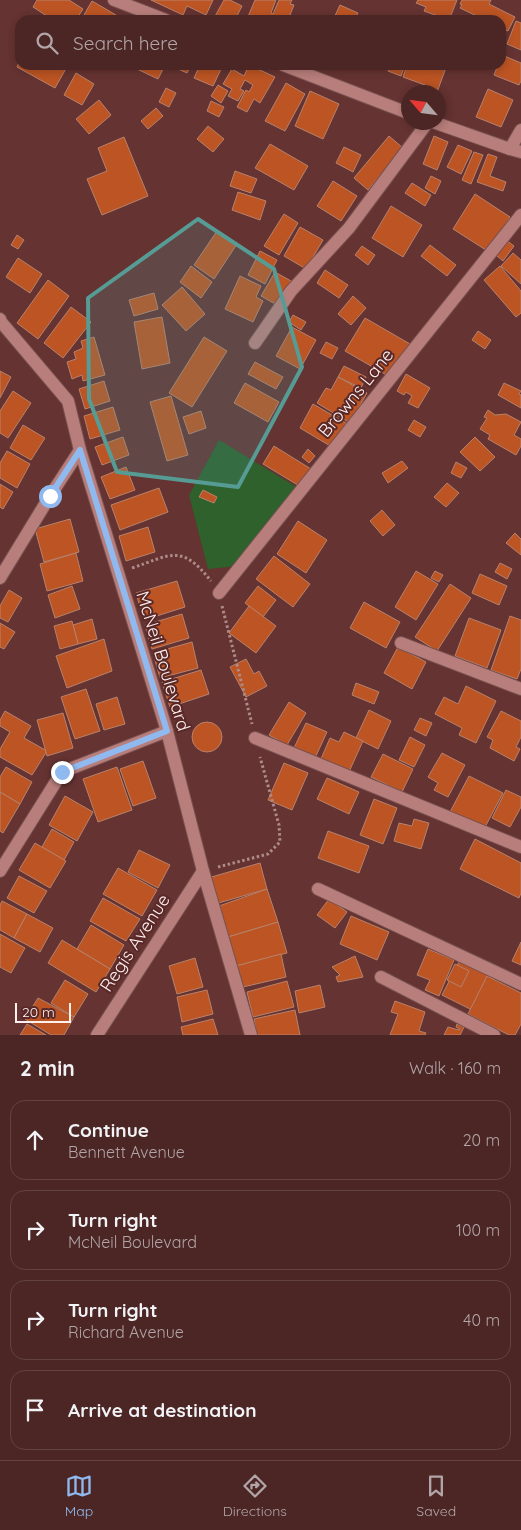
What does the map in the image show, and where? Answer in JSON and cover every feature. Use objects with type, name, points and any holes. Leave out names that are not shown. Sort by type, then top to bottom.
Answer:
[{"type":"street","points":[[114,0],[153,15]]},
{"type":"street","points":[[296,70],[401,110]]},
{"type":"street","points":[[446,126],[515,150],[521,130]]},
{"type":"street","points":[[256,343],[291,291],[349,228],[422,130]]},
{"type":"street","name":"Browns Lane","points":[[219,593],[521,215]]},
{"type":"street","name":"McNeil Boulevard","points":[[0,319],[0,322],[68,400],[80,450],[167,731],[203,871],[251,1035]]},
{"type":"street","points":[[0,578],[80,450]]},
{"type":"street","points":[[401,643],[521,688]]},
{"type":"street","points":[[0,871],[62,772],[167,731]]},
{"type":"street","points":[[255,738],[521,847]]},
{"type":"street","name":"Regis Avenue","points":[[97,1035],[203,871]]},
{"type":"street","points":[[318,889],[521,984]]},
{"type":"street","points":[[381,977],[494,1035]]},
{"type":"path","points":[[117,573],[174,554],[184,556],[199,567],[219,593],[279,825],[280,842],[268,854],[203,871]]},
{"type":"highlighted area","points":[[198,219],[274,269],[302,367],[238,487],[117,472],[89,399],[88,298]]},
{"type":"green space","points":[[219,440],[305,492],[248,565],[208,569],[189,495]]},
{"type":"building","points":[[37,0],[69,0],[83,9],[79,15],[45,15],[33,7]]},
{"type":"building","points":[[151,0],[213,0],[206,15],[187,6],[183,15]]},
{"type":"building","points":[[224,0],[230,0],[242,6],[238,15],[216,15]]},
{"type":"building","points":[[255,0],[276,0],[271,13],[273,14],[279,0],[292,0],[290,4],[294,5],[290,15],[249,15]]},
{"type":"building","points":[[418,0],[457,0],[451,15],[435,15],[424,11],[426,7],[416,3]]},
{"type":"building","points":[[462,0],[491,0],[489,4],[515,17],[508,31],[506,30],[506,15],[475,15],[460,8],[462,5],[460,4]]},
{"type":"building","points":[[92,1],[116,15],[84,15]]},
{"type":"building","points":[[340,5],[358,13],[357,15],[335,15]]},
{"type":"building","points":[[516,21],[521,23],[521,50],[507,44]]},
{"type":"building","points":[[506,57],[521,63],[521,81],[519,85],[494,75],[496,70],[506,70]]},
{"type":"building","points":[[22,70],[65,70],[55,88]]},
{"type":"building","points":[[139,70],[162,70],[158,79]]},
{"type":"building","points":[[198,70],[221,70],[213,86],[194,78]]},
{"type":"building","points":[[231,70],[244,76],[247,70],[260,70],[275,77],[260,103],[254,99],[247,112],[237,107],[246,90],[249,92],[253,85],[245,80],[240,89],[244,91],[238,101],[228,96],[232,89],[223,84]]},
{"type":"building","points":[[388,70],[403,70],[401,76]]},
{"type":"building","points":[[405,70],[445,70],[440,85],[425,85],[403,77]]},
{"type":"building","points":[[76,73],[94,84],[82,105],[64,95]]},
{"type":"building","points":[[286,83],[305,94],[285,131],[265,121]]},
{"type":"building","points":[[218,85],[228,91],[221,103],[211,96]]},
{"type":"building","points":[[166,88],[176,93],[169,107],[159,102]]},
{"type":"building","points":[[488,89],[513,100],[501,127],[476,117]]},
{"type":"building","points":[[310,91],[339,104],[323,139],[295,126]]},
{"type":"building","points":[[99,100],[111,115],[89,134],[76,119]]},
{"type":"building","points":[[211,101],[224,107],[219,117],[207,111]]},
{"type":"building","points":[[156,108],[163,116],[148,129],[141,121]]},
{"type":"building","points":[[208,126],[224,139],[213,152],[197,139]]},
{"type":"building","points":[[389,136],[403,148],[368,190],[354,178]]},
{"type":"building","points":[[434,136],[448,142],[437,170],[423,164]]},
{"type":"building","points":[[124,137],[148,196],[102,215],[87,179],[107,171],[98,148]]},
{"type":"building","points":[[270,144],[308,166],[294,190],[255,168]]},
{"type":"building","points":[[458,145],[472,151],[461,174],[447,167]]},
{"type":"building","points":[[344,147],[361,155],[353,172],[336,163]]},
{"type":"building","points":[[474,152],[483,155],[471,184],[462,180]]},
{"type":"building","points":[[488,154],[497,157],[490,176],[506,182],[503,191],[477,182]]},
{"type":"building","points":[[235,171],[257,179],[251,193],[230,186]]},
{"type":"building","points":[[431,176],[441,181],[435,194],[425,188]]},
{"type":"building","points":[[333,181],[357,196],[341,221],[317,206]]},
{"type":"building","points":[[412,183],[431,195],[425,206],[405,193]]},
{"type":"building","points":[[238,192],[266,201],[260,220],[232,210]]},
{"type":"building","points":[[475,194],[510,217],[489,252],[453,229]]},
{"type":"building","points":[[391,206],[422,225],[403,257],[372,238]]},
{"type":"building","points":[[284,214],[298,223],[279,255],[264,246]]},
{"type":"building","points":[[300,227],[323,240],[306,269],[284,256]]},
{"type":"building","points":[[217,231],[237,244],[214,279],[194,265]]},
{"type":"building","points":[[17,235],[24,240],[18,249],[11,245]]},
{"type":"building","points":[[506,240],[514,246],[503,261],[496,255]]},
{"type":"building","points":[[430,245],[456,265],[447,276],[421,256]]},
{"type":"building","points":[[362,246],[375,255],[368,265],[355,255]]},
{"type":"building","points":[[260,251],[277,260],[265,284],[248,275]]},
{"type":"building","points":[[513,253],[521,260],[521,284],[501,266]]},
{"type":"building","points":[[18,258],[42,274],[30,293],[6,277]]},
{"type":"building","points":[[191,266],[212,282],[201,298],[180,282]]},
{"type":"building","points":[[500,266],[521,291],[521,313],[516,317],[484,280]]},
{"type":"building","points":[[325,270],[348,285],[339,298],[317,283]]},
{"type":"building","points":[[275,272],[291,281],[277,305],[261,296]]},
{"type":"building","points":[[240,276],[261,286],[256,297],[263,301],[253,322],[225,309]]},
{"type":"building","points":[[48,280],[69,296],[38,339],[17,323]]},
{"type":"building","points":[[182,287],[205,314],[186,331],[162,305]]},
{"type":"building","points":[[154,293],[158,309],[134,316],[129,300]]},
{"type":"building","points":[[353,296],[366,308],[351,325],[338,314]]},
{"type":"building","points":[[71,307],[91,322],[63,358],[44,343]]},
{"type":"building","points":[[293,315],[306,322],[301,330],[289,322]]},
{"type":"building","points":[[162,317],[170,363],[142,369],[134,322]]},
{"type":"building","points":[[365,318],[410,344],[390,377],[345,351]]},
{"type":"building","points":[[292,327],[316,340],[300,369],[276,356]]},
{"type":"building","points":[[478,331],[491,340],[485,349],[472,340]]},
{"type":"building","points":[[94,337],[105,375],[83,381],[82,375],[72,379],[67,362],[76,359],[74,352],[83,348],[81,341]]},
{"type":"building","points":[[204,337],[227,351],[192,407],[169,393]]},
{"type":"building","points":[[326,342],[338,348],[332,359],[320,353]]},
{"type":"building","points":[[255,362],[283,377],[276,389],[248,374]]},
{"type":"building","points":[[344,366],[366,377],[361,388],[338,377]]},
{"type":"building","points":[[0,371],[11,377],[0,398]]},
{"type":"building","points":[[406,374],[430,388],[418,408],[408,403],[412,396],[406,392],[404,395],[397,391]]},
{"type":"building","points":[[338,377],[367,393],[350,423],[317,403],[326,388],[331,390]]},
{"type":"building","points":[[104,381],[110,401],[85,409],[79,389]]},
{"type":"building","points":[[245,383],[279,402],[268,422],[234,403]]},
{"type":"building","points":[[504,383],[521,391],[519,394],[521,395],[521,408],[498,395]]},
{"type":"building","points":[[13,391],[31,403],[8,438],[0,433],[0,411]]},
{"type":"building","points":[[171,396],[188,455],[167,461],[150,402]]},
{"type":"building","points":[[313,404],[346,423],[332,447],[300,428]]},
{"type":"building","points":[[113,407],[120,430],[90,439],[84,416]]},
{"type":"building","points":[[488,410],[495,415],[506,414],[521,422],[514,435],[521,439],[521,446],[516,455],[488,439],[490,435],[480,429],[487,418],[484,417]]},
{"type":"building","points":[[201,411],[206,428],[189,434],[183,417]]},
{"type":"building","points":[[414,420],[426,427],[420,437],[408,430]]},
{"type":"building","points":[[23,425],[45,438],[31,460],[10,448]]},
{"type":"building","points":[[123,437],[129,455],[102,465],[95,447]]},
{"type":"building","points":[[475,437],[495,457],[480,471],[460,452]]},
{"type":"building","points":[[274,446],[311,469],[301,487],[263,464]]},
{"type":"building","points":[[308,449],[315,456],[309,463],[302,457]]},
{"type":"building","points":[[7,451],[30,464],[17,488],[0,478],[0,463]]},
{"type":"building","points":[[402,461],[408,468],[388,483],[382,473]]},
{"type":"building","points":[[456,462],[467,468],[461,478],[451,473]]},
{"type":"building","points":[[126,467],[135,490],[110,499],[101,477]]},
{"type":"building","points":[[447,483],[459,493],[446,507],[434,497]]},
{"type":"building","points":[[0,484],[13,492],[3,509],[0,507]]},
{"type":"building","points":[[159,488],[168,512],[120,530],[111,505]]},
{"type":"building","points":[[203,490],[217,497],[214,503],[199,497]]},
{"type":"building","points":[[382,510],[395,525],[383,536],[370,521]]},
{"type":"building","points":[[70,519],[79,552],[44,562],[35,529]]},
{"type":"building","points":[[298,521],[327,540],[306,573],[277,554]]},
{"type":"building","points":[[148,527],[155,552],[126,561],[119,536]]},
{"type":"building","points":[[515,533],[521,539],[521,555],[506,543]]},
{"type":"building","points":[[76,553],[83,581],[47,591],[40,564]]},
{"type":"building","points":[[274,556],[310,584],[293,607],[256,579]]},
{"type":"building","points":[[500,563],[512,569],[507,579],[495,572]]},
{"type":"building","points":[[416,571],[438,584],[416,620],[395,607]]},
{"type":"building","points":[[435,571],[443,575],[439,582],[431,578]]},
{"type":"building","points":[[480,574],[507,586],[499,605],[472,593]]},
{"type":"building","points":[[177,581],[185,607],[144,620],[136,593]]},
{"type":"building","points":[[450,584],[471,598],[437,651],[415,637]]},
{"type":"building","points":[[72,586],[80,609],[55,618],[48,595]]},
{"type":"building","points":[[258,586],[276,600],[263,617],[245,603]]},
{"type":"building","points":[[9,590],[22,598],[8,622],[0,618],[0,606]]},
{"type":"building","points":[[364,602],[400,622],[386,648],[350,628]]},
{"type":"building","points":[[249,606],[276,626],[256,653],[229,633]]},
{"type":"building","points":[[182,614],[189,638],[152,649],[145,625]]},
{"type":"building","points":[[510,616],[521,620],[521,669],[517,679],[491,670]]},
{"type":"building","points":[[469,618],[501,630],[487,668],[455,656]]},
{"type":"building","points":[[92,619],[97,639],[78,644],[73,625]]},
{"type":"building","points":[[72,621],[78,644],[60,649],[54,626]]},
{"type":"building","points":[[0,623],[15,632],[4,649],[0,647]]},
{"type":"building","points":[[104,639],[112,671],[67,688],[56,656]]},
{"type":"building","points":[[192,642],[198,668],[160,678],[153,653]]},
{"type":"building","points":[[398,647],[426,662],[412,689],[384,673]]},
{"type":"building","points":[[246,659],[254,674],[259,671],[267,686],[246,697],[230,667]]},
{"type":"building","points":[[201,670],[209,694],[170,707],[162,682]]},
{"type":"building","points":[[356,683],[379,692],[374,704],[352,695]]},
{"type":"building","points":[[466,686],[496,701],[476,743],[459,735],[462,728],[435,714],[444,697],[458,704]]},
{"type":"building","points":[[86,689],[100,731],[75,739],[61,697]]},
{"type":"building","points":[[117,697],[125,724],[104,730],[96,704]]},
{"type":"building","points":[[289,702],[306,713],[287,745],[269,735]]},
{"type":"building","points":[[369,710],[391,721],[378,749],[356,738]]},
{"type":"building","points":[[5,711],[31,726],[24,738],[47,751],[32,775],[0,757],[0,749],[10,732],[0,726],[0,720]]},
{"type":"building","points":[[501,711],[521,721],[521,737],[516,747],[520,749],[514,761],[490,748],[493,740],[487,737]]},
{"type":"building","points":[[63,713],[73,748],[47,756],[37,720]]},
{"type":"building","points":[[420,718],[432,723],[426,736],[414,730]]},
{"type":"building","points":[[207,722],[218,726],[222,737],[218,748],[207,752],[196,748],[192,737],[196,726]]},
{"type":"building","points":[[306,723],[327,732],[315,758],[294,748]]},
{"type":"building","points":[[344,732],[363,741],[348,774],[320,761],[330,738],[339,742]]},
{"type":"building","points":[[410,737],[425,745],[414,767],[399,760]]},
{"type":"building","points":[[442,753],[465,765],[448,797],[434,790],[438,783],[428,777]]},
{"type":"building","points":[[383,754],[413,769],[402,792],[371,777]]},
{"type":"building","points":[[143,761],[156,798],[133,806],[120,769]]},
{"type":"building","points":[[284,763],[308,773],[292,810],[268,800]]},
{"type":"building","points":[[6,767],[32,782],[20,804],[0,792],[0,777]]},
{"type":"building","points":[[117,767],[132,810],[98,822],[83,779]]},
{"type":"building","points":[[469,776],[503,793],[484,829],[450,812]]},
{"type":"building","points":[[327,778],[359,792],[349,814],[317,799]]},
{"type":"building","points":[[506,790],[521,797],[521,807],[510,827],[492,818]]},
{"type":"building","points":[[0,792],[20,804],[3,833],[0,831]]},
{"type":"building","points":[[65,796],[93,812],[77,841],[49,825]]},
{"type":"building","points":[[374,799],[397,808],[383,844],[360,835]]},
{"type":"building","points":[[414,819],[429,823],[421,849],[394,841],[399,823],[412,826]]},
{"type":"building","points":[[52,829],[74,842],[64,860],[42,847]]},
{"type":"building","points":[[328,831],[369,846],[359,873],[318,858]]},
{"type":"building","points":[[475,839],[521,863],[521,893],[519,898],[460,869]]},
{"type":"building","points":[[35,843],[66,861],[50,888],[19,870]]},
{"type":"building","points":[[139,850],[170,865],[158,888],[128,872]]},
{"type":"building","points":[[260,863],[267,889],[215,904],[208,878]]},
{"type":"building","points":[[118,868],[157,890],[142,916],[103,894]]},
{"type":"building","points":[[19,876],[47,891],[34,913],[7,898]]},
{"type":"building","points":[[267,889],[278,922],[228,937],[219,906]]},
{"type":"building","points":[[103,898],[140,919],[126,941],[90,921]]},
{"type":"building","points":[[329,899],[347,912],[335,928],[317,915]]},
{"type":"building","points":[[2,901],[27,914],[14,938],[0,930],[0,905]]},
{"type":"building","points":[[27,914],[53,928],[40,952],[14,938]]},
{"type":"building","points":[[351,916],[389,932],[377,960],[340,944]]},
{"type":"building","points":[[278,922],[287,953],[236,966],[228,937]]},
{"type":"building","points":[[91,925],[124,945],[110,969],[77,949]]},
{"type":"building","points":[[0,934],[25,948],[11,973],[0,967]]},
{"type":"building","points":[[62,940],[110,969],[96,992],[48,963]]},
{"type":"building","points":[[521,942],[521,965],[512,961]]},
{"type":"building","points":[[428,949],[454,960],[439,996],[425,990],[430,980],[417,975]]},
{"type":"building","points":[[281,954],[286,977],[243,987],[236,966]]},
{"type":"building","points":[[355,956],[363,977],[338,982],[336,977],[340,975],[332,967]]},
{"type":"building","points":[[462,956],[497,972],[476,1012],[442,995]]},
{"type":"building","points":[[195,958],[203,987],[177,994],[169,966]]},
{"type":"building","points":[[455,964],[469,971],[461,987],[447,980]]},
{"type":"building","points":[[487,976],[521,993],[521,1024],[515,1035],[509,1035],[468,1014]]},
{"type":"building","points":[[65,980],[88,994],[74,1017],[51,1003]]},
{"type":"building","points":[[287,981],[294,1007],[253,1017],[247,992]]},
{"type":"building","points":[[320,985],[325,1007],[299,1013],[295,991]]},
{"type":"building","points":[[207,990],[213,1014],[182,1022],[177,997]]},
{"type":"building","points":[[38,998],[74,1017],[64,1035],[51,1035],[25,1019]]},
{"type":"building","points":[[395,1001],[425,1012],[419,1031],[426,1033],[425,1035],[390,1035],[398,1014],[391,1012]]},
{"type":"building","points":[[295,1010],[300,1035],[257,1035],[254,1019]]},
{"type":"building","points":[[213,1019],[218,1035],[183,1035],[181,1027]]},
{"type":"building","points":[[27,1024],[46,1035],[20,1035]]},
{"type":"building","points":[[457,1024],[464,1027],[460,1035],[444,1035],[448,1027],[459,1030],[456,1027]]},
{"type":"route","points":[[50,496],[80,450],[167,731],[62,772]]}]
